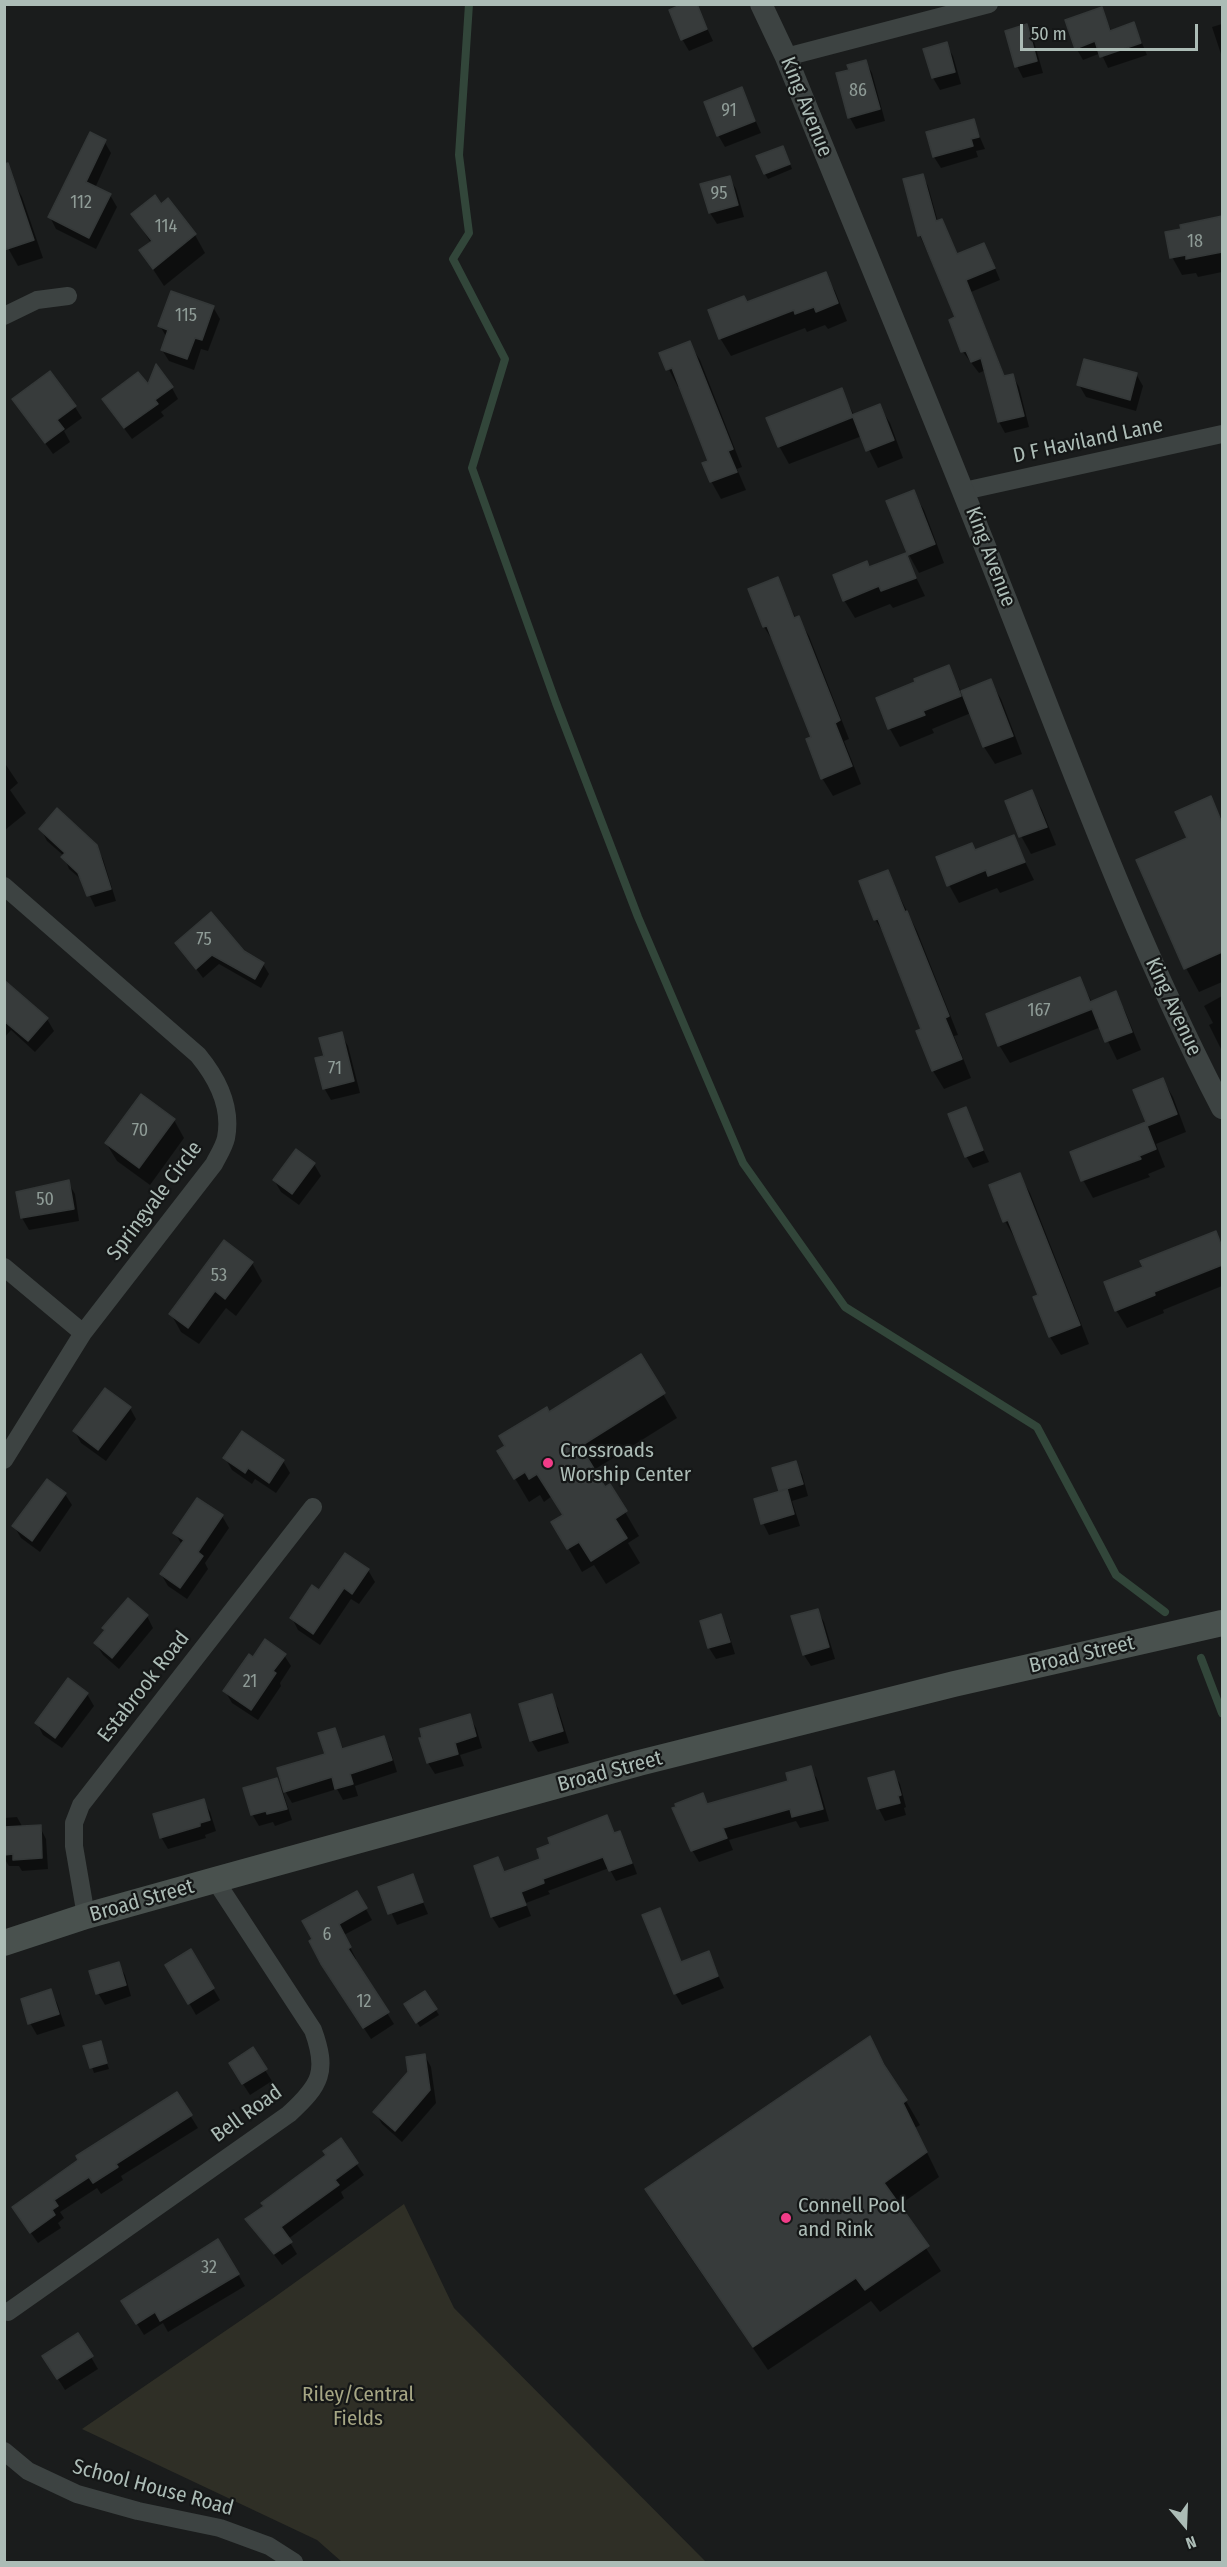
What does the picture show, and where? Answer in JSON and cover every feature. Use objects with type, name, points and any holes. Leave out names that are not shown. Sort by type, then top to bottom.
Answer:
[{"type":"main road","name":"Broad Street","points":[[4,1943],[86,1916],[639,1763],[954,1684],[1222,1623]]},
{"type":"street","name":"King Avenue","points":[[760,4],[786,57],[964,491],[1126,902],[1184,1033],[1222,1108]]},
{"type":"street","points":[[786,57],[989,4]]},
{"type":"street","points":[[4,316],[37,300],[68,296]]},
{"type":"street","name":"D F Haviland Lane","points":[[964,491],[1222,434]]},
{"type":"street","name":"Springvale Circle","points":[[4,886],[198,1055],[214,1074],[222,1095],[226,1116],[226,1139],[214,1164],[83,1333],[4,1460]]},
{"type":"street","points":[[4,1267],[83,1333]]},
{"type":"street","name":"Estabrook Road","points":[[86,1916],[74,1846],[74,1823],[81,1804],[313,1507]]},
{"type":"street","name":"Bell Road","points":[[8,2312],[289,2114],[311,2094],[321,2069],[320,2049],[313,2030],[215,1880]]},
{"type":"street","name":"School House Road","points":[[4,2451],[28,2471],[77,2494],[138,2511],[220,2528],[269,2546],[294,2562]]},
{"type":"green space","name":"Riley/Central Fields","points":[[404,2204],[454,2308],[706,2562],[342,2562],[317,2540],[82,2429],[272,2299]]},
{"type":"building","points":[[683,4],[697,4],[707,29],[681,40],[669,10]]},
{"type":"building","points":[[1102,7],[1110,31],[1134,22],[1141,43],[1100,57],[1095,41],[1075,49],[1065,20]]},
{"type":"building","points":[[1027,24],[1037,61],[1015,67],[1005,31]]},
{"type":"building","points":[[947,42],[955,72],[932,78],[923,49]]},
{"type":"building","points":[[866,60],[880,109],[848,118],[836,73],[849,70],[847,65]]},
{"type":"building","points":[[742,87],[755,121],[717,136],[704,102]]},
{"type":"building","points":[[974,119],[979,137],[971,139],[973,146],[933,157],[926,132]]},
{"type":"building","points":[[90,132],[106,140],[86,182],[111,194],[89,238],[48,217]]},
{"type":"building","points":[[783,146],[790,164],[764,174],[756,156]]},
{"type":"building","points":[[8,163],[34,240],[4,250],[4,164]]},
{"type":"building","points":[[923,174],[936,221],[942,219],[957,254],[984,243],[995,268],[966,280],[1004,376],[1013,374],[1024,416],[998,422],[981,358],[971,362],[966,351],[961,352],[949,320],[955,317],[921,235],[918,236],[903,179]]},
{"type":"building","points":[[730,176],[738,205],[709,213],[700,184]]},
{"type":"building","points":[[155,195],[161,204],[168,198],[196,234],[153,269],[139,250],[152,241],[131,214]]},
{"type":"building","points":[[1222,216],[1222,252],[1186,259],[1186,255],[1170,258],[1165,232],[1181,229],[1180,225]]},
{"type":"building","points":[[826,272],[838,303],[816,312],[814,307],[795,314],[794,310],[719,339],[708,310],[744,296],[747,302]]},
{"type":"building","points":[[171,291],[214,306],[202,340],[195,338],[187,359],[161,350],[168,330],[158,326]]},
{"type":"building","points":[[690,341],[733,449],[728,451],[737,472],[710,482],[702,463],[708,461],[672,368],[666,370],[659,353]]},
{"type":"building","points":[[1084,359],[1137,373],[1130,400],[1077,385]]},
{"type":"building","points":[[156,364],[173,387],[155,400],[158,404],[124,428],[102,399],[138,372],[148,384]]},
{"type":"building","points":[[50,371],[76,406],[57,420],[64,429],[45,443],[12,399]]},
{"type":"building","points":[[842,388],[852,415],[880,404],[894,440],[866,451],[853,417],[778,447],[766,418]]},
{"type":"building","points":[[914,490],[935,544],[908,555],[886,501]]},
{"type":"building","points":[[906,553],[916,578],[881,591],[879,586],[843,601],[833,575],[867,561],[869,567]]},
{"type":"building","points":[[778,577],[794,618],[799,616],[840,720],[835,723],[852,766],[821,779],[806,739],[811,737],[767,626],[763,627],[748,589]]},
{"type":"building","points":[[949,665],[961,696],[923,711],[925,715],[888,729],[876,698]]},
{"type":"building","points":[[991,679],[1013,736],[983,747],[961,691]]},
{"type":"building","points":[[1032,790],[1047,827],[1019,837],[1005,801]]},
{"type":"building","points":[[1211,796],[1222,823],[1222,952],[1184,969],[1136,860],[1187,838],[1175,812]]},
{"type":"building","points":[[57,808],[97,845],[111,889],[87,896],[78,873],[61,857],[65,853],[39,829]]},
{"type":"building","points":[[1014,835],[1025,862],[988,876],[986,870],[947,886],[936,857],[972,843],[975,850]]},
{"type":"building","points":[[888,870],[949,1016],[945,1018],[962,1059],[932,1071],[916,1031],[921,1029],[878,919],[874,920],[859,881]]},
{"type":"building","points":[[211,912],[244,951],[264,963],[255,979],[212,955],[196,969],[175,943]]},
{"type":"building","points":[[1080,977],[1090,1002],[1116,991],[1132,1032],[1105,1042],[1092,1009],[998,1046],[986,1014]]},
{"type":"building","points":[[4,980],[48,1018],[28,1041],[4,1021]]},
{"type":"building","points":[[342,1032],[354,1081],[323,1089],[315,1058],[324,1056],[319,1038]]},
{"type":"building","points":[[1163,1078],[1177,1114],[1147,1126],[1156,1149],[1139,1156],[1141,1159],[1081,1181],[1070,1152],[1146,1122],[1133,1090]]},
{"type":"building","points":[[141,1094],[175,1119],[139,1168],[105,1143]]},
{"type":"building","points":[[966,1107],[983,1150],[965,1157],[948,1114]]},
{"type":"building","points":[[296,1149],[315,1163],[292,1194],[273,1180]]},
{"type":"building","points":[[1020,1173],[1080,1325],[1049,1337],[1033,1297],[1038,1295],[1008,1220],[1003,1222],[989,1185]]},
{"type":"building","points":[[69,1180],[74,1209],[21,1218],[16,1192]]},
{"type":"building","points":[[1216,1231],[1222,1247],[1222,1265],[1154,1292],[1155,1295],[1115,1311],[1104,1282],[1143,1267],[1140,1261]]},
{"type":"building","points":[[224,1240],[253,1262],[225,1299],[215,1291],[188,1328],[169,1314]]},
{"type":"building","name":"Crossroads Worship Center","points":[[641,1354],[665,1393],[584,1444],[589,1451],[585,1454],[605,1487],[610,1484],[627,1511],[615,1519],[627,1538],[591,1561],[579,1542],[567,1549],[551,1522],[563,1515],[537,1474],[529,1479],[525,1472],[514,1479],[497,1451],[505,1446],[499,1436],[547,1407],[549,1412]]},
{"type":"building","points":[[105,1388],[131,1407],[98,1450],[73,1431]]},
{"type":"building","points":[[242,1431],[284,1460],[269,1483],[248,1468],[245,1473],[223,1458]]},
{"type":"building","points":[[796,1461],[803,1484],[779,1491],[772,1468]]},
{"type":"building","points":[[47,1479],[66,1493],[32,1541],[12,1526]]},
{"type":"building","points":[[787,1489],[794,1514],[761,1524],[754,1499]]},
{"type":"building","points":[[197,1498],[223,1515],[198,1552],[203,1556],[180,1588],[160,1574],[184,1540],[173,1533]]},
{"type":"building","points":[[345,1553],[369,1569],[352,1594],[344,1588],[313,1634],[290,1618],[312,1585],[319,1590]]},
{"type":"building","points":[[128,1598],[148,1615],[112,1658],[94,1643],[105,1630],[102,1628]]},
{"type":"building","points":[[818,1609],[829,1647],[803,1655],[791,1616]]},
{"type":"building","points":[[721,1614],[730,1642],[708,1648],[700,1621]]},
{"type":"building","points":[[265,1639],[286,1654],[273,1671],[276,1673],[251,1710],[223,1691],[249,1654],[253,1657]]},
{"type":"building","points":[[68,1678],[88,1693],[55,1738],[35,1723]]},
{"type":"building","points":[[552,1694],[563,1731],[530,1741],[519,1704]]},
{"type":"building","points":[[470,1714],[476,1736],[455,1743],[458,1754],[427,1763],[419,1738],[422,1738],[420,1729]]},
{"type":"building","points":[[335,1728],[342,1749],[384,1736],[392,1760],[350,1774],[353,1784],[335,1789],[332,1777],[284,1792],[277,1768],[325,1754],[318,1733]]},
{"type":"building","points":[[811,1766],[823,1809],[792,1817],[790,1809],[723,1828],[727,1838],[691,1851],[672,1808],[676,1807],[675,1804],[703,1793],[707,1804],[788,1781],[786,1773]]},
{"type":"building","points":[[894,1771],[901,1795],[898,1796],[900,1803],[877,1809],[868,1778]]},
{"type":"building","points":[[277,1778],[287,1809],[251,1815],[243,1788]]},
{"type":"building","points":[[204,1799],[210,1820],[200,1823],[200,1826],[160,1838],[153,1814]]},
{"type":"building","points":[[607,1815],[614,1833],[620,1831],[632,1863],[609,1871],[603,1857],[543,1879],[544,1883],[521,1892],[526,1905],[491,1917],[474,1866],[498,1857],[504,1872],[540,1859],[537,1849],[550,1844],[548,1838]]},
{"type":"building","points":[[41,1825],[42,1858],[13,1860],[13,1854],[4,1855],[4,1827]]},
{"type":"building","points":[[413,1874],[423,1902],[388,1914],[378,1887]]},
{"type":"building","points":[[357,1891],[367,1908],[339,1924],[351,1947],[348,1949],[389,2012],[363,2028],[321,1964],[309,1941],[312,1939],[302,1921]]},
{"type":"building","points":[[660,1908],[681,1962],[709,1951],[718,1976],[674,1994],[642,1915]]},
{"type":"building","points":[[191,1949],[214,1988],[188,2004],[165,1965]]},
{"type":"building","points":[[119,1962],[126,1985],[96,1994],[89,1971]]},
{"type":"building","points":[[51,1989],[59,2014],[28,2024],[21,1999]]},
{"type":"building","points":[[425,1991],[437,2009],[416,2023],[404,2004]]},
{"type":"building","name":"Connell Pool and Rink","points":[[870,2036],[884,2065],[907,2100],[903,2103],[927,2152],[884,2183],[929,2246],[865,2290],[856,2278],[753,2347],[645,2189]]},
{"type":"building","points":[[101,2041],[107,2063],[90,2068],[83,2046]]},
{"type":"building","points":[[253,2047],[267,2069],[242,2084],[229,2063]]},
{"type":"building","points":[[425,2054],[430,2090],[395,2131],[373,2112],[408,2072],[406,2057]]},
{"type":"building","points":[[177,2092],[192,2115],[116,2164],[118,2167],[93,2183],[89,2177],[54,2200],[58,2206],[52,2210],[55,2215],[30,2233],[12,2207],[78,2160],[76,2156]]},
{"type":"building","points":[[341,2138],[358,2163],[335,2180],[339,2185],[281,2227],[292,2242],[274,2254],[245,2219],[264,2206],[261,2203],[326,2155],[323,2151]]},
{"type":"building","points":[[218,2239],[239,2274],[160,2321],[155,2312],[136,2324],[121,2301]]},
{"type":"building","points":[[78,2333],[93,2356],[57,2379],[42,2356]]},
{"type":"waterway","points":[[469,4],[459,155],[469,233],[453,259],[505,359],[472,468],[556,703],[638,917],[743,1163],[845,1307],[1037,1427],[1116,1575],[1165,1612]]},
{"type":"waterway","points":[[1201,1658],[1222,1713]]},
{"type":"place","name":"Crossroads Worship Center","points":[[548,1463]]},
{"type":"place","name":"Connell Pool and Rink","points":[[786,2218]]}]
